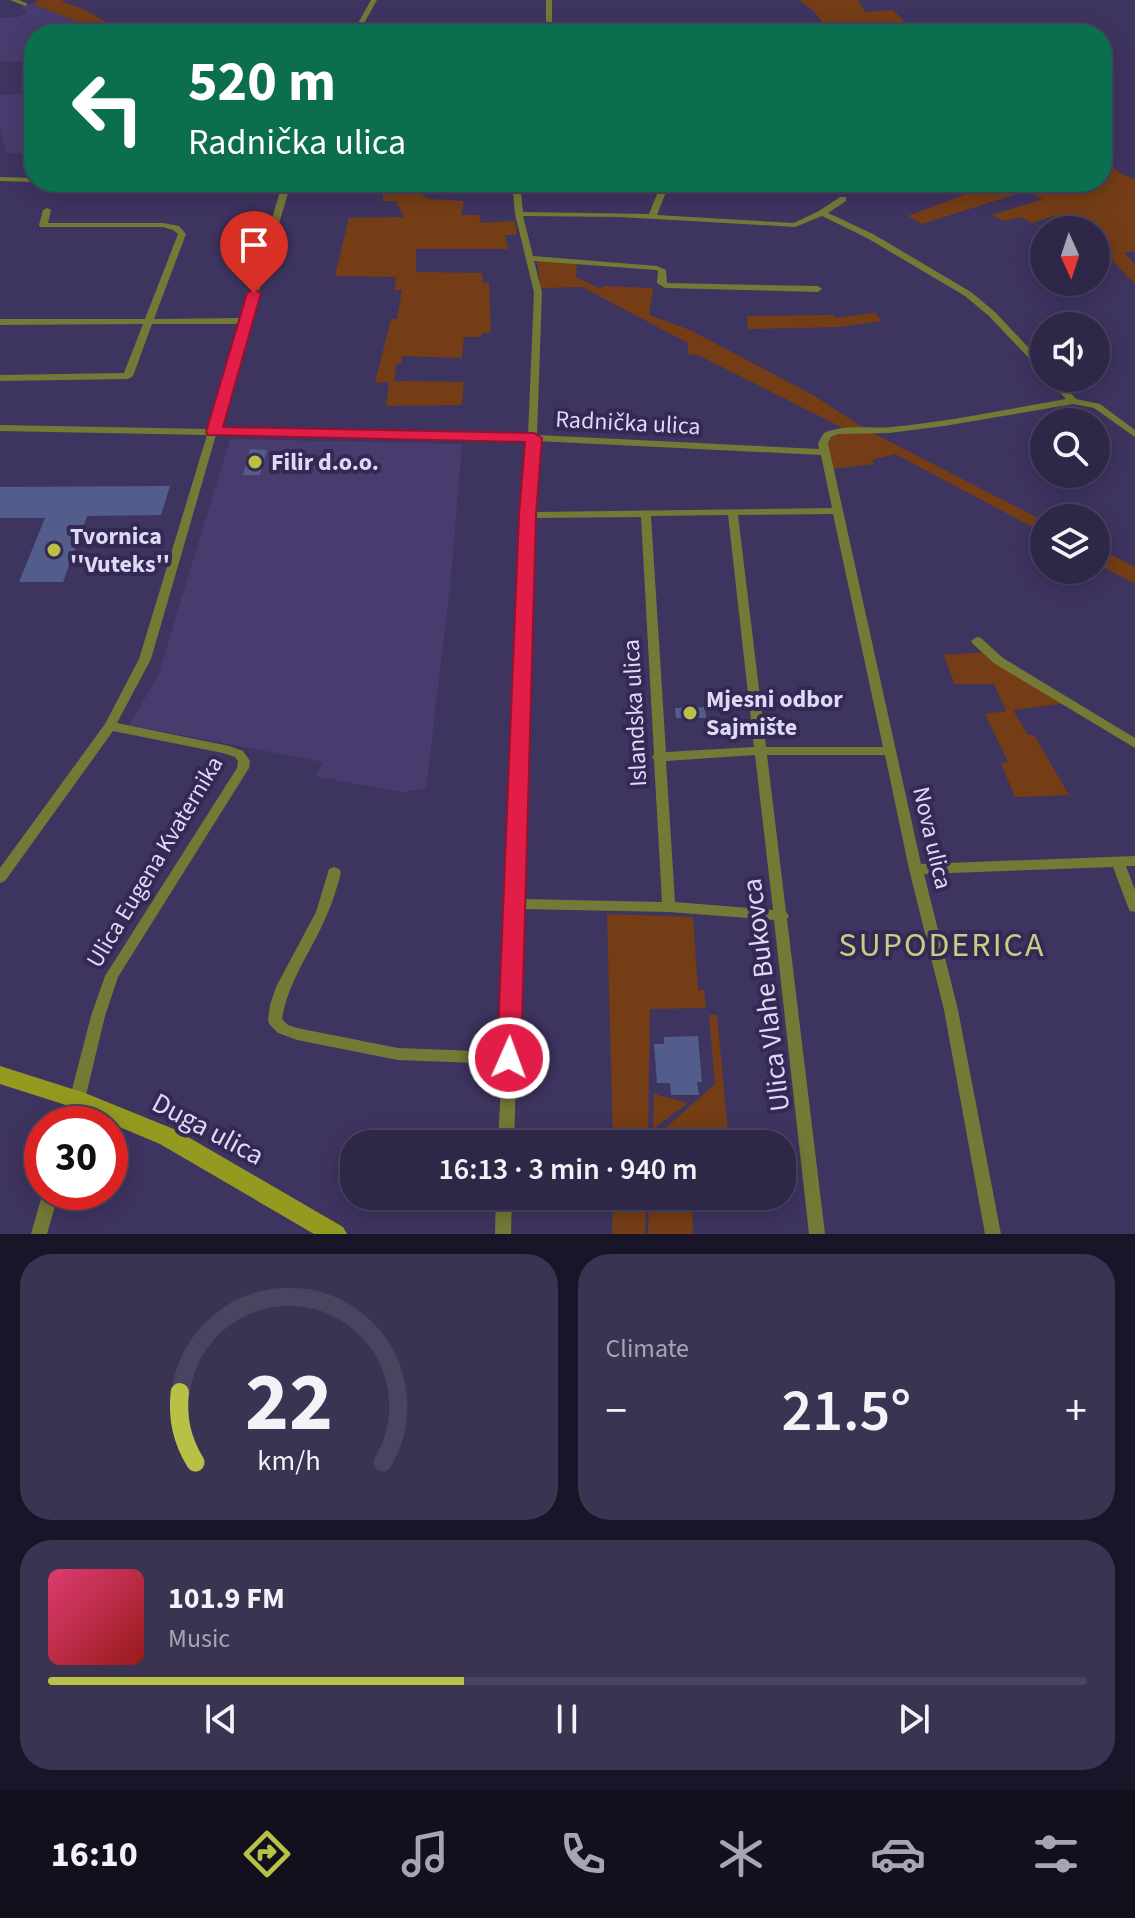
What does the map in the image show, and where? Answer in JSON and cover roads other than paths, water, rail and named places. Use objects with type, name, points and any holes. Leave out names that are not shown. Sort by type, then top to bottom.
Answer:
[{"type":"main road","name":"Duga ulica","points":[[0,1075],[77,1100],[168,1137],[335,1234]]},
{"type":"street","points":[[13,0],[25,4]]},
{"type":"street","points":[[361,24],[374,0]]},
{"type":"street","points":[[549,0],[549,24]]},
{"type":"street","points":[[0,179],[24,180]]},
{"type":"street","points":[[0,878],[110,726],[145,659],[284,192]]},
{"type":"street","points":[[506,1130],[538,292],[519,214],[517,192]]},
{"type":"street","points":[[652,217],[662,192]]},
{"type":"street","points":[[519,214],[795,225],[843,199]]},
{"type":"street","points":[[0,378],[128,376],[182,234],[163,225],[49,226],[42,222],[47,210]]},
{"type":"street","points":[[822,213],[870,236],[968,294],[1030,354]]},
{"type":"street","points":[[529,258],[657,268],[662,270],[661,283],[665,285],[818,289]]},
{"type":"street","points":[[0,331],[2,322],[246,321]]},
{"type":"street","points":[[1065,392],[1070,398]]},
{"type":"street","points":[[823,452],[827,435],[836,431],[889,430],[1070,398],[1097,406],[1135,434]]},
{"type":"street","name":"Radnička ulica","points":[[0,428],[534,438],[823,452]]},
{"type":"street","name":"Nova ulica","points":[[823,452],[916,869],[951,1010],[993,1234]]},
{"type":"street","points":[[528,515],[646,516],[838,511]]},
{"type":"street","name":"Ulica Vlahe Bukovca","points":[[733,513],[817,1234]]},
{"type":"street","name":"Islandska ulica","points":[[646,516],[669,907]]},
{"type":"street","points":[[977,641],[999,661],[1135,744]]},
{"type":"street","name":"Ulica Eugena Kvaternika","points":[[76,1106],[98,1016],[112,976],[243,768],[244,761],[239,754],[225,749],[110,726]]},
{"type":"street","points":[[658,757],[759,751],[889,751]]},
{"type":"street","points":[[1117,861],[1135,907]]},
{"type":"street","points":[[916,869],[1135,861]]},
{"type":"street","points":[[334,872],[326,908],[279,1000],[275,1021],[283,1029],[297,1034],[398,1054],[509,1058]]},
{"type":"street","points":[[514,904],[669,907],[782,916]]},
{"type":"street","points":[[39,1234],[46,1210]]},
{"type":"street","points":[[503,1234],[504,1210]]},
{"type":"place","name":"Filir d.o.o.","points":[[255,462]]},
{"type":"place","name":"Tvornica ''Vuteks''","points":[[54,550]]},
{"type":"place","name":"Mjesni odbor Sajmište","points":[[690,713]]},
{"type":"district","name":"SUPODERICA","points":[[942,945]]}]
